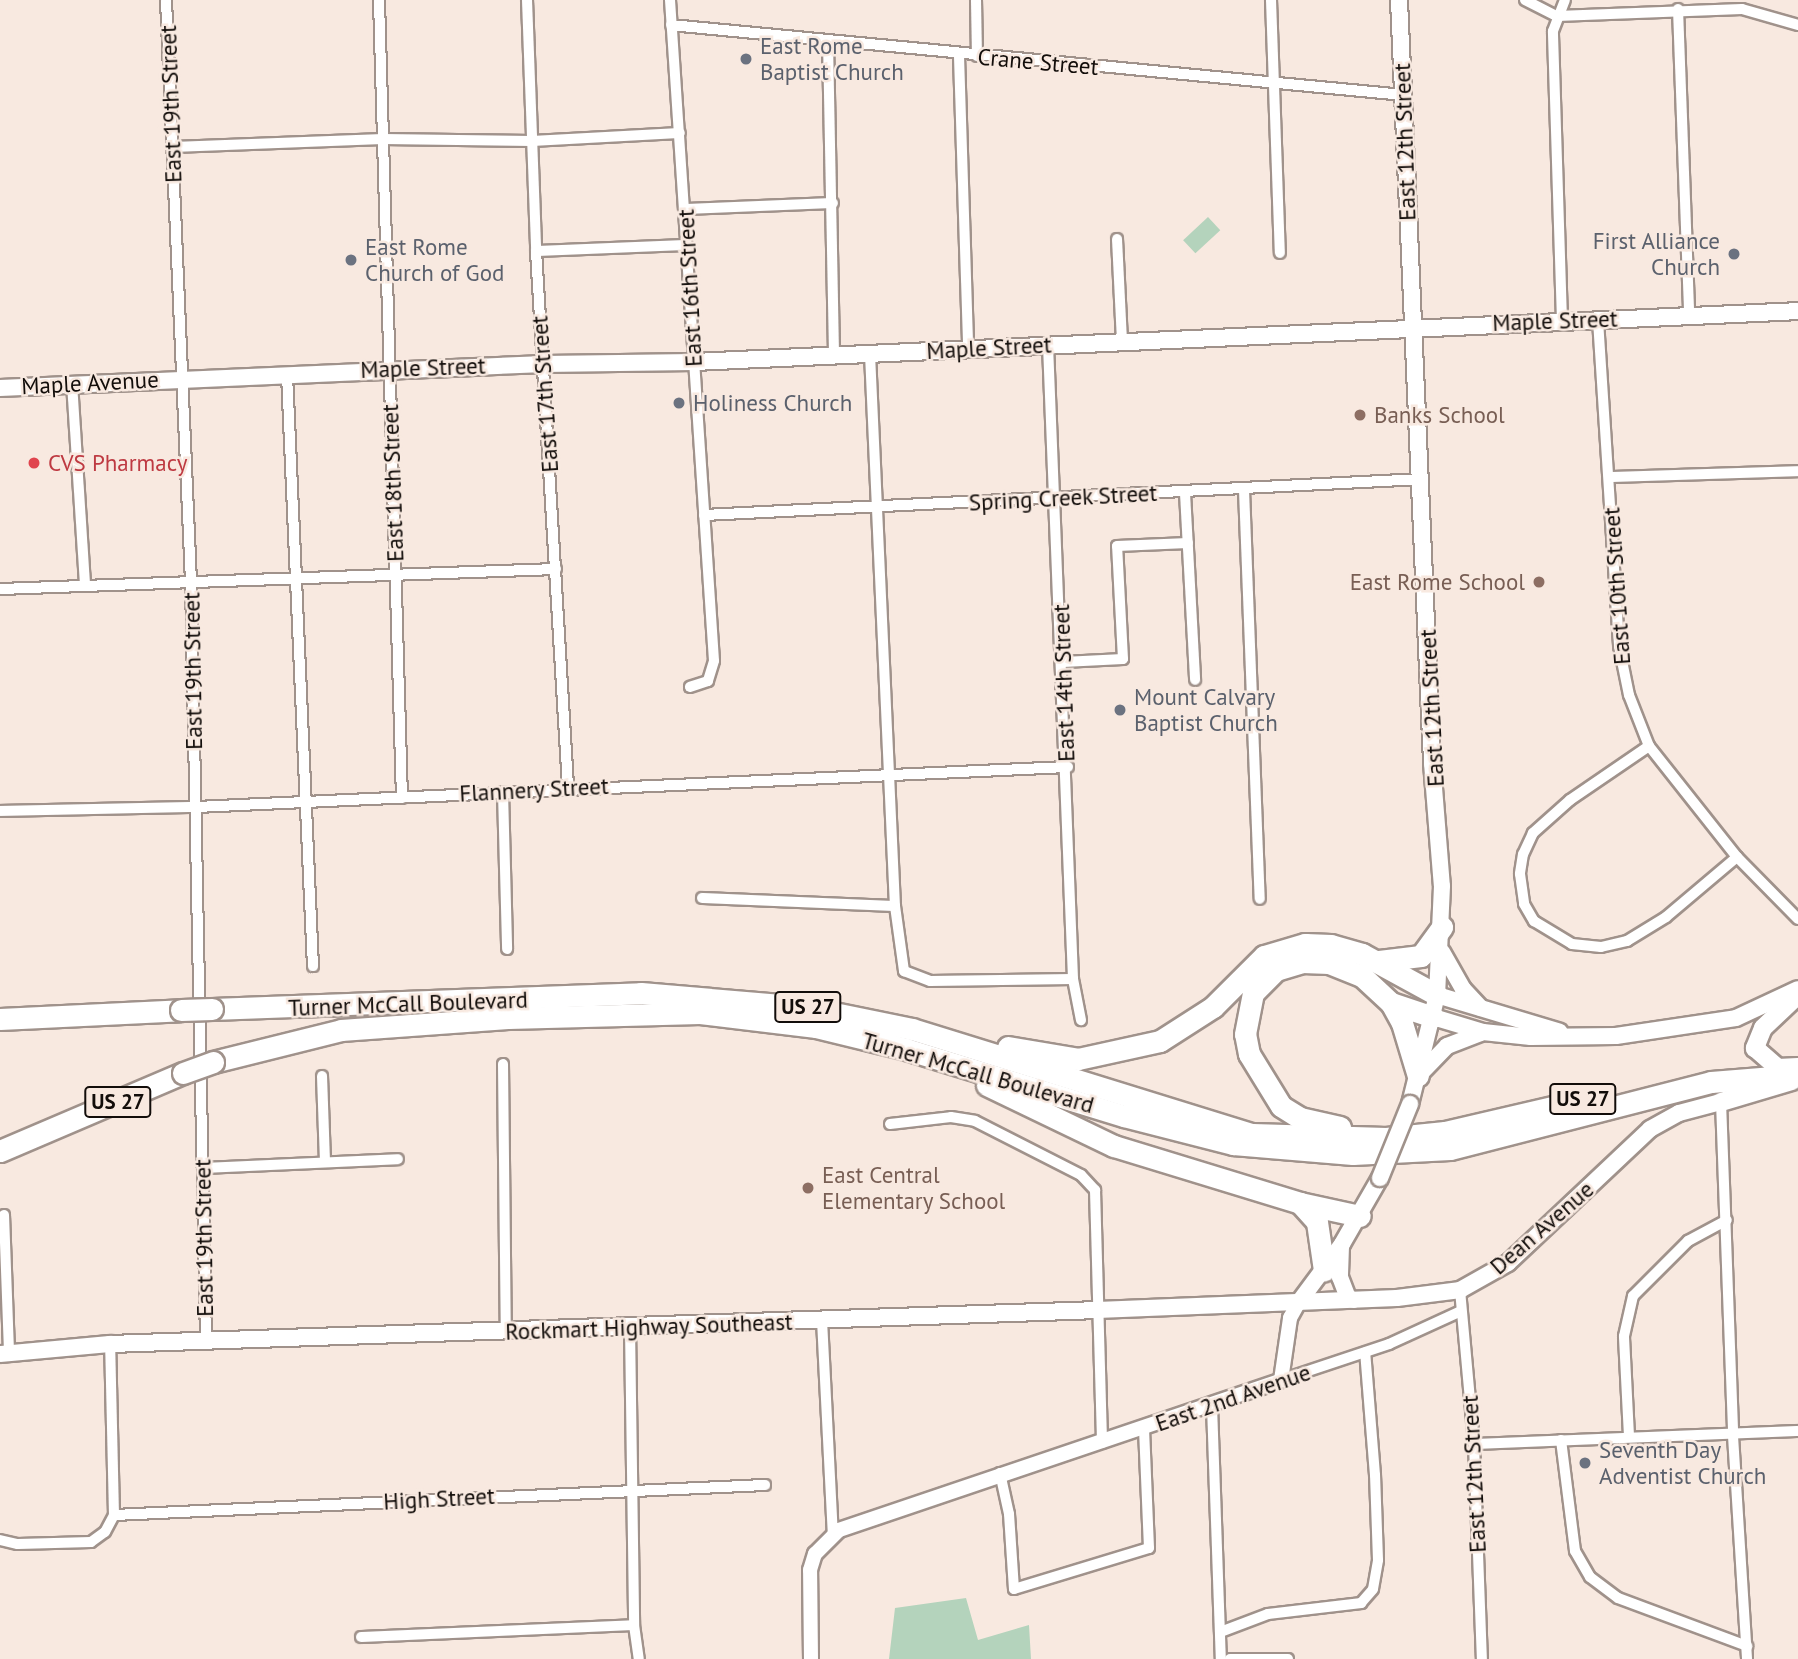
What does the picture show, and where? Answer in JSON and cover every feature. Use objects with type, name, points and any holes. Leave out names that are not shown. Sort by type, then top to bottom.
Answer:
[{"type":"highway","points":[[1374,961],[1420,956],[1442,927]]},
{"type":"highway","points":[[912,1029],[1078,1059],[1136,1049],[1182,1030],[1275,951],[1331,945],[1374,961],[1437,995]]},
{"type":"highway","points":[[1386,1138],[1300,1118],[1281,1105],[1258,1073],[1245,1034],[1247,1011],[1261,981],[1276,970],[1302,962],[1329,963],[1363,977],[1391,1003],[1402,1023],[1418,1076]]},
{"type":"highway","name":"Turner McCall Boulevard","points":[[0,1019],[641,993],[804,1007],[912,1029],[1252,1133],[1386,1138],[1445,1132],[1701,1071],[1793,1072]]},
{"type":"highway","points":[[1391,1003],[1433,1017]]},
{"type":"highway","name":"Turner McCall Boulevard","points":[[0,1151],[213,1062],[341,1030],[522,1017],[700,1013],[816,1027],[1233,1144],[1353,1154],[1450,1149],[1711,1082],[1793,1072]]},
{"type":"highway","points":[[0,1025],[70,1016]]},
{"type":"highway","points":[[948,1063],[1075,1131],[1300,1203],[1360,1216]]},
{"type":"highway","points":[[0,1160],[53,1130]]},
{"type":"highway","points":[[1300,1203],[1317,1222],[1324,1270]]},
{"type":"main road","name":"East 12th Street","points":[[1298,1302],[1342,1244],[1380,1178],[1410,1104],[1418,1076],[1433,1017],[1441,950],[1399,0]]},
{"type":"main road","name":"Maple Street","points":[[180,378],[544,364],[694,362],[968,350],[1412,325],[1798,311]]},
{"type":"main road","name":"Maple Avenue","points":[[0,388],[180,378]]},
{"type":"main road","points":[[1441,950],[1462,989],[1482,1009]]},
{"type":"main road","points":[[1433,1017],[1483,1032],[1531,1037],[1693,1028],[1736,1018],[1798,989]]},
{"type":"main road","points":[[1437,995],[1573,1035]]},
{"type":"main road","points":[[1793,1072],[1756,1053],[1755,1042],[1763,1028],[1798,995]]},
{"type":"main road","points":[[1418,1076],[1447,1046],[1483,1032]]},
{"type":"main road","points":[[1721,1102],[1793,1072]]},
{"type":"main road","name":"Dean Avenue","points":[[1298,1302],[1354,1300],[1460,1290],[1508,1263],[1650,1129],[1679,1113],[1721,1102]]},
{"type":"main road","points":[[1342,1244],[1340,1277],[1348,1298],[1354,1300]]},
{"type":"main road","name":"Rockmart Highway Southeast","points":[[5,1353],[110,1344],[1298,1302]]},
{"type":"street","name":"East 19th Street","points":[[166,0],[180,378],[191,582],[206,1342]]},
{"type":"street","name":"East 18th Street","points":[[379,0],[402,798]]},
{"type":"street","name":"East 17th Street","points":[[527,0],[536,251],[568,787]]},
{"type":"street","name":"East 16th Street","points":[[670,0],[714,671],[708,681],[690,687]]},
{"type":"street","points":[[976,0],[977,56]]},
{"type":"street","points":[[1271,0],[1280,253]]},
{"type":"street","points":[[1525,0],[1557,16],[1678,9],[1742,9],[1798,25]]},
{"type":"street","points":[[1562,321],[1553,31],[1565,0]]},
{"type":"street","points":[[1678,9],[1689,314]]},
{"type":"street","name":"Crane Street","points":[[671,25],[1273,85],[1404,95]]},
{"type":"street","points":[[828,41],[834,354]]},
{"type":"street","points":[[959,55],[968,350]]},
{"type":"street","points":[[173,147],[383,139],[532,141],[680,133]]},
{"type":"street","points":[[685,209],[833,203]]},
{"type":"street","points":[[1117,239],[1122,340]]},
{"type":"street","points":[[536,251],[686,245]]},
{"type":"street","name":"East 10th Street","points":[[1598,320],[1624,681],[1649,746],[1737,857],[1798,919]]},
{"type":"street","name":"East 14th Street","points":[[1048,345],[1068,767],[1073,979],[1081,1020]]},
{"type":"street","points":[[870,354],[892,778],[895,906],[904,971],[930,981],[1073,979]]},
{"type":"street","points":[[287,374],[303,801],[308,808],[313,966]]},
{"type":"street","points":[[72,383],[85,586]]},
{"type":"street","points":[[1609,477],[1798,470]]},
{"type":"street","name":"Spring Creek Street","points":[[704,515],[1185,493],[1421,479]]},
{"type":"street","points":[[1244,490],[1261,899]]},
{"type":"street","points":[[1185,493],[1195,680]]},
{"type":"street","points":[[1063,662],[1123,659],[1117,546],[1188,543]]},
{"type":"street","points":[[0,589],[556,569]]},
{"type":"street","points":[[1649,746],[1570,800],[1534,833],[1523,854],[1520,874],[1524,904],[1534,921],[1572,944],[1601,947],[1628,941],[1666,916],[1737,857]]},
{"type":"street","name":"Flannery Street","points":[[0,811],[197,807],[568,787],[892,778],[1068,767]]},
{"type":"street","points":[[503,792],[507,949]]},
{"type":"street","points":[[702,898],[895,906]]},
{"type":"street","points":[[503,1063],[506,1332]]},
{"type":"street","points":[[322,1076],[325,1162]]},
{"type":"street","points":[[1721,1102],[1733,1436],[1746,1659]]},
{"type":"street","points":[[890,1124],[962,1118],[1081,1175],[1097,1196],[1097,1310],[1102,1443]]},
{"type":"street","points":[[203,1168],[398,1159]]},
{"type":"street","points":[[4,1215],[5,1353]]},
{"type":"street","points":[[1629,1436],[1624,1336],[1633,1296],[1688,1241],[1727,1220]]},
{"type":"street","name":"East 12th Street","points":[[1460,1290],[1474,1444],[1482,1659]]},
{"type":"street","name":"East 12th Street","points":[[1281,1380],[1290,1318],[1298,1302]]},
{"type":"street","name":"East 2nd Avenue","points":[[833,1535],[861,1521],[1000,1473],[1102,1443],[1365,1352],[1461,1311]]},
{"type":"street","points":[[811,1659],[810,1570],[815,1554],[833,1535],[822,1320]]},
{"type":"street","points":[[630,1327],[636,1489],[634,1625],[639,1659]]},
{"type":"street","points":[[0,1540],[18,1545],[91,1542],[105,1532],[114,1515],[110,1344]]},
{"type":"street","points":[[1223,1631],[1268,1614],[1361,1603],[1368,1597],[1378,1560],[1365,1352]]},
{"type":"street","points":[[1212,1406],[1223,1631],[1222,1659]]},
{"type":"street","points":[[1000,1473],[1009,1514],[1014,1589],[1149,1548],[1144,1428]]},
{"type":"street","points":[[1474,1444],[1629,1436],[1733,1436],[1798,1432]]},
{"type":"street","points":[[1560,1440],[1575,1551],[1590,1577],[1618,1598],[1747,1646]]},
{"type":"street","name":"High Street","points":[[114,1515],[765,1485]]},
{"type":"street","points":[[362,1637],[634,1625]]},
{"type":"street","points":[[1230,1659],[1288,1659]]},
{"type":"green space","points":[[1208,217],[1220,230],[1195,253],[1183,240]]},
{"type":"green space","points":[[966,1598],[978,1640],[1029,1625],[1031,1659],[889,1659],[895,1608]]},
{"type":"place","name":"East Rome Baptist Church","points":[[746,59]]},
{"type":"place","name":"First Alliance Church","points":[[1734,254]]},
{"type":"place","name":"East Rome Church of God","points":[[351,260]]},
{"type":"place","name":"Holiness Church","points":[[679,403]]},
{"type":"place","name":"Banks School","points":[[1360,415]]},
{"type":"place","name":"CVS Pharmacy","points":[[34,463]]},
{"type":"place","name":"East Rome School","points":[[1539,582]]},
{"type":"place","name":"Mount Calvary Baptist Church","points":[[1120,710]]},
{"type":"place","name":"East Central Elementary School","points":[[808,1188]]},
{"type":"place","name":"Seventh Day Adventist Church","points":[[1585,1463]]}]
